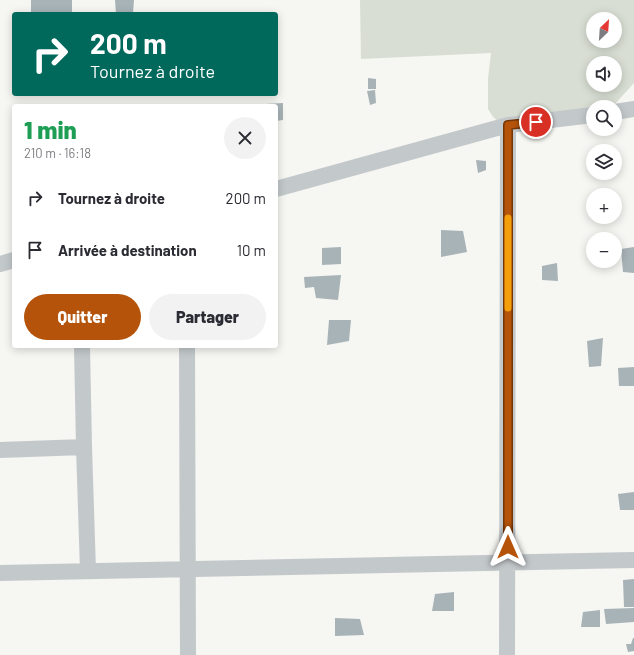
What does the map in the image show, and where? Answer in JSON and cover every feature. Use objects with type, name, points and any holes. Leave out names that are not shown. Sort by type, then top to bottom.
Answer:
[{"type":"street","points":[[622,111],[634,110]]},
{"type":"street","points":[[278,188],[508,125],[586,116]]},
{"type":"street","points":[[507,655],[508,125]]},
{"type":"street","points":[[0,264],[12,261]]},
{"type":"street","points":[[82,348],[88,572]]},
{"type":"street","points":[[187,348],[188,655]]},
{"type":"street","points":[[0,450],[84,447]]},
{"type":"street","points":[[0,573],[634,560]]},
{"type":"shaded area","points":[[360,0],[634,0],[634,83],[619,100],[586,100],[586,110],[498,121],[493,117],[488,109],[488,79],[491,53],[361,59]]},
{"type":"building","points":[[31,0],[72,0],[72,12],[31,12]]},
{"type":"building","points":[[115,0],[134,0],[133,12],[116,12]]},
{"type":"building","points":[[368,78],[376,79],[376,89],[368,89]]},
{"type":"building","points":[[375,90],[376,103],[370,105],[367,91]]},
{"type":"building","points":[[283,103],[283,120],[278,121],[278,104],[266,104]]},
{"type":"building","points":[[476,160],[486,161],[486,170],[478,173]]},
{"type":"building","points":[[441,230],[463,231],[467,252],[441,257]]},
{"type":"building","points":[[341,247],[341,264],[322,265],[322,248]]},
{"type":"building","points":[[634,247],[634,273],[623,272],[622,249]]},
{"type":"building","points":[[557,263],[558,281],[542,280],[542,266]]},
{"type":"building","points":[[341,275],[338,300],[316,298],[314,287],[305,288],[304,277]]},
{"type":"building","points":[[329,320],[351,320],[349,341],[327,345]]},
{"type":"building","points":[[603,338],[601,366],[589,367],[587,341]]},
{"type":"building","points":[[634,367],[634,386],[619,386],[618,368]]},
{"type":"building","points":[[634,492],[634,510],[620,510],[618,494]]},
{"type":"building","points":[[634,579],[634,607],[624,607],[623,580]]},
{"type":"building","points":[[454,592],[454,611],[432,611],[435,594]]},
{"type":"building","points":[[634,608],[634,622],[606,624],[604,609]]},
{"type":"building","points":[[600,610],[600,627],[581,627],[583,612]]},
{"type":"building","points":[[335,618],[360,619],[364,635],[335,636]]},
{"type":"building","points":[[633,638],[634,651],[628,652],[626,644],[631,644]]},
{"type":"slow traffic","points":[[508,218],[508,308]]},
{"type":"route","points":[[508,547],[508,125],[536,122]]}]
